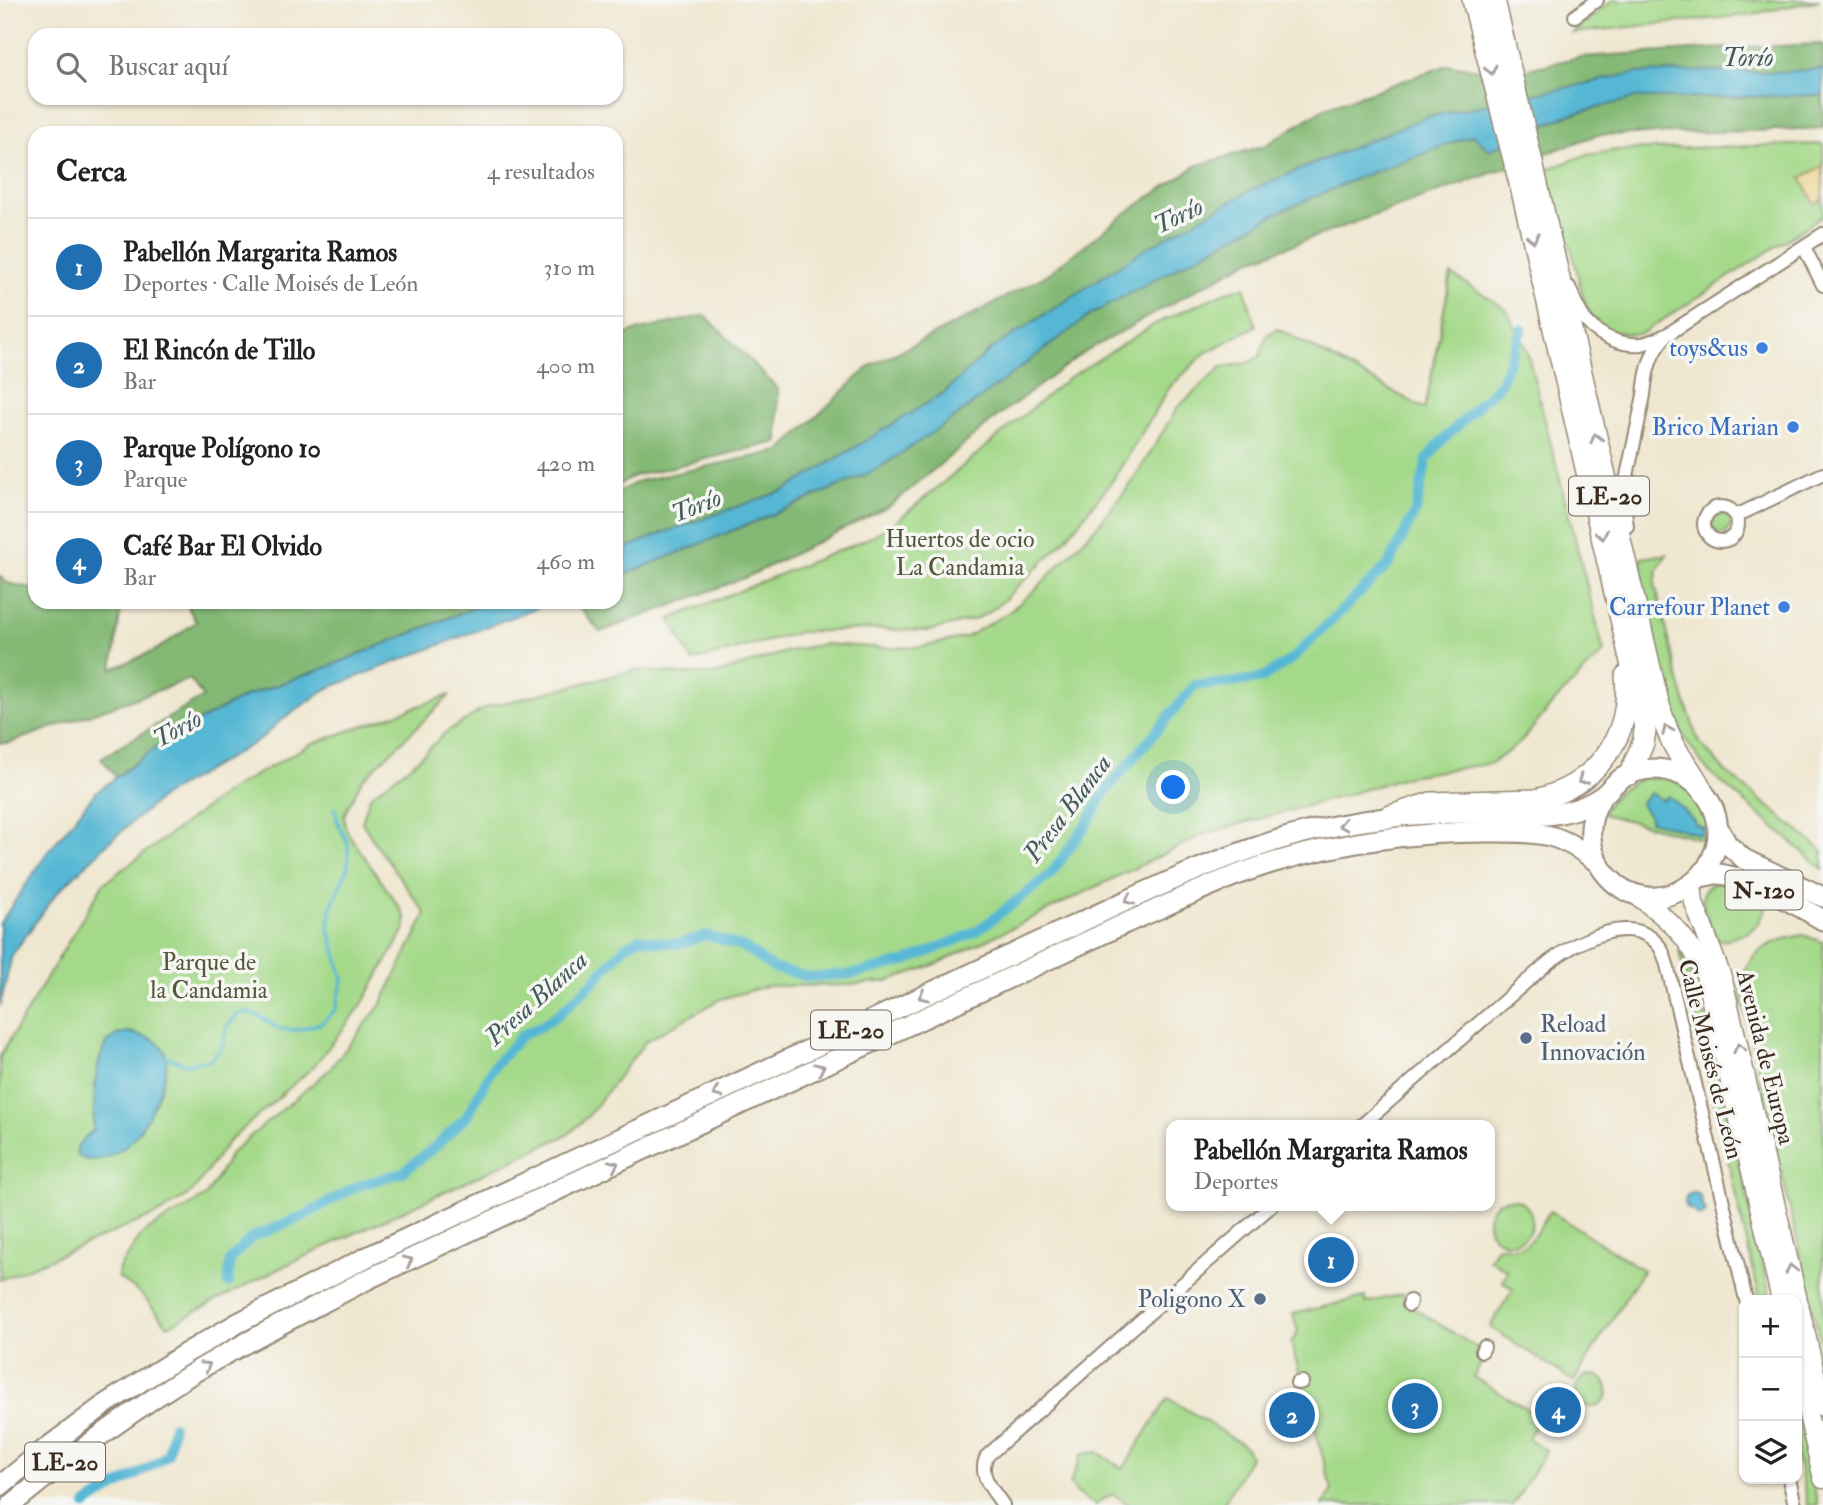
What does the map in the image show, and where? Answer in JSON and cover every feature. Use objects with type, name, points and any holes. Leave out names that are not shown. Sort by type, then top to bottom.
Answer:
[{"type":"highway","name":"LE-20","points":[[1484,2],[1531,197],[1643,714],[1643,743],[1630,774]]},
{"type":"highway","name":"LE-20","points":[[1531,197],[1553,248],[1578,366],[1663,721],[1680,756],[1695,775],[1700,789]]},
{"type":"highway","points":[[1388,817],[1431,803],[1536,800],[1553,796],[1580,782],[1609,752],[1622,722],[1627,694],[1622,656],[1624,629]]},
{"type":"highway","points":[[1653,769],[1671,771],[1687,778],[1700,789],[1713,809],[1718,829],[1716,849],[1710,863],[1696,881],[1674,894],[1657,897],[1636,895],[1612,882],[1597,862],[1590,832],[1596,805],[1610,787],[1630,774],[1653,769]]},
{"type":"highway","name":"LE-20","points":[[0,1486],[107,1403],[238,1323],[367,1257],[1202,867],[1262,845],[1313,831],[1388,817],[1466,813],[1547,815],[1573,810],[1602,796]]},
{"type":"highway","name":"N-120","points":[[1718,829],[1727,844],[1744,859],[1823,897]]},
{"type":"highway","name":"LE-20","points":[[12,1505],[55,1469],[148,1402],[246,1342],[368,1279],[1126,923],[1237,875],[1275,862],[1329,849],[1454,832],[1507,832],[1551,837],[1579,849],[1597,862]]},
{"type":"highway","name":"N-120","points":[[1696,881],[1716,874],[1741,881],[1823,920]]},
{"type":"main road","name":"Avenida de Europa","points":[[1696,881],[1694,903],[1723,980],[1823,1407]]},
{"type":"main road","name":"Avenida de Europa","points":[[1636,895],[1681,933],[1699,960],[1705,975],[1780,1295]]},
{"type":"main road","points":[[1802,1389],[1823,1479]]},
{"type":"street","points":[[1575,16],[1597,0]]},
{"type":"street","points":[[1553,248],[1578,309],[1587,322],[1611,339],[1632,344],[1649,342],[1668,334],[1823,234]]},
{"type":"street","points":[[1804,247],[1823,285]]},
{"type":"street","points":[[1627,572],[1630,550],[1623,495],[1645,379],[1653,352],[1668,334]]},
{"type":"street","points":[[1632,344],[1642,363],[1645,379]]},
{"type":"street","points":[[1736,516],[1823,474]]},
{"type":"street","name":"Calle Moisés de León","points":[[1368,1120],[1565,950],[1605,932],[1632,930],[1648,935],[1663,953],[1669,973],[1745,1295]]},
{"type":"street","points":[[1003,1505],[983,1473],[987,1456],[1265,1211]]},
{"type":"street","points":[[1789,1484],[1795,1505]]},
{"type":"green space","points":[[1613,0],[1820,0],[1748,15],[1572,33]]},
{"type":"green space","points":[[1823,44],[1823,128],[1597,135],[1248,261],[1083,353],[998,416],[890,506],[747,577],[600,632],[581,609],[623,609],[623,489],[639,481],[780,451],[870,366],[1045,276],[1126,213],[1196,166],[1266,145],[1325,108],[1448,65],[1510,73],[1580,57]]},
{"type":"green space","points":[[1823,144],[1823,216],[1641,334],[1604,327],[1593,318],[1581,291],[1567,238],[1550,204],[1543,171],[1586,155],[1618,150]]},
{"type":"green space","points":[[1451,274],[1506,309],[1526,347],[1604,652],[1554,702],[1520,743],[1492,763],[1408,776],[1207,833],[939,963],[888,981],[850,985],[767,986],[721,999],[646,1041],[588,1116],[569,1134],[282,1267],[168,1326],[142,1295],[118,1277],[119,1268],[143,1233],[206,1196],[232,1152],[329,1070],[382,1003],[426,914],[362,822],[370,796],[414,763],[446,732],[487,707],[636,670],[717,674],[785,652],[823,644],[885,648],[921,647],[966,637],[1009,612],[1035,590],[1098,525],[1131,484],[1178,407],[1222,367],[1248,363],[1260,356],[1267,335],[1278,329],[1425,409]]},
{"type":"green space","name":"Huertos de ocio La Candamia","points":[[1244,287],[1256,326],[1205,353],[1170,387],[1113,480],[1063,542],[989,612],[976,619],[928,631],[877,629],[801,632],[692,661],[670,619],[867,539],[896,522],[1067,379],[1157,323],[1223,293]]},
{"type":"green space","points":[[705,315],[778,389],[778,442],[634,476],[623,482],[623,336]]},
{"type":"green space","points":[[1721,514],[1728,517],[1731,524],[1728,531],[1721,534],[1714,531],[1711,524],[1714,517]]},
{"type":"green space","points":[[1667,554],[1658,569],[1655,584],[1681,688],[1698,741],[1726,772],[1823,851],[1823,869],[1707,770],[1685,739],[1668,698],[1641,579],[1642,558]]},
{"type":"green space","points":[[0,576],[7,583],[28,588],[28,609],[121,609],[112,669],[156,650],[196,622],[189,609],[472,609],[325,668],[246,696],[176,733],[116,777],[101,758],[203,697],[190,679],[9,743],[0,743]]},
{"type":"green space","name":"Parque de la Candamia","points":[[450,695],[362,780],[344,815],[350,836],[406,919],[404,931],[361,1006],[313,1067],[228,1142],[192,1192],[162,1212],[0,1280],[0,1056],[103,884],[231,789],[311,744]]},
{"type":"green space","points":[[1645,778],[1670,780],[1692,793],[1706,816],[1708,841],[1603,814],[1620,791]]},
{"type":"green space","points":[[1719,882],[1769,899],[1757,925],[1751,930],[1718,941],[1706,916],[1703,899],[1709,886]]},
{"type":"green space","points":[[1803,935],[1823,942],[1823,1355],[1740,989],[1747,967],[1757,953],[1778,941]]},
{"type":"green space","points":[[1679,951],[1688,961],[1698,1004],[1692,1005]]},
{"type":"green space","points":[[1705,1014],[1770,1295],[1759,1295],[1695,1017]]},
{"type":"green space","points":[[1502,1201],[1518,1201],[1530,1213],[1530,1229],[1518,1241],[1502,1241],[1490,1229],[1490,1213],[1495,1211],[1495,1206]]},
{"type":"green space","points":[[1550,1211],[1643,1270],[1574,1381],[1490,1327],[1513,1289],[1502,1281],[1508,1271],[1489,1259],[1498,1246],[1509,1248],[1525,1245],[1535,1235]]},
{"type":"green space","points":[[1403,1294],[1407,1304],[1487,1354],[1473,1377],[1540,1417],[1528,1438],[1546,1450],[1513,1505],[1323,1505],[1332,1490],[1291,1343],[1298,1332],[1293,1314],[1365,1297],[1366,1303]]},
{"type":"green space","points":[[1592,1375],[1603,1380],[1608,1391],[1603,1402],[1592,1407],[1581,1402],[1576,1391],[1581,1380]]},
{"type":"green space","points":[[1168,1398],[1246,1447],[1250,1457],[1223,1505],[1130,1505],[1113,1494],[1096,1505],[1078,1494],[1070,1483],[1082,1454],[1098,1452],[1123,1469]]},
{"type":"green space","points":[[1802,1434],[1818,1505],[1808,1505],[1802,1479]]},
{"type":"sand","points":[[1823,166],[1823,199],[1815,204],[1801,178]]},
{"type":"water","points":[[1823,69],[1823,95],[1636,98],[1568,115],[1489,150],[1473,135],[1360,177],[1277,213],[1090,315],[954,418],[876,470],[623,575],[623,549],[785,490],[945,392],[990,350],[1145,249],[1253,189],[1423,118],[1635,73]]},
{"type":"water","points":[[471,609],[533,609],[326,689],[279,722],[261,739],[163,796],[110,841],[56,894],[12,955],[0,1006],[0,923],[48,852],[95,793],[176,733],[246,696],[325,668]]},
{"type":"water","points":[[1651,793],[1662,800],[1669,796],[1695,824],[1704,828],[1701,835],[1650,821],[1640,803]]},
{"type":"water","points":[[129,1032],[152,1039],[163,1048],[166,1056],[164,1079],[142,1126],[128,1144],[104,1158],[83,1159],[76,1154],[78,1145],[93,1130],[96,1078],[103,1051],[117,1035]]},
{"type":"water","points":[[1697,1193],[1701,1197],[1706,1210],[1702,1216],[1696,1215],[1685,1204],[1686,1196]]},
{"type":"waterway","name":"Presa Blanca","points":[[228,1283],[230,1260],[252,1237],[302,1217],[355,1187],[403,1172],[436,1146],[467,1116],[494,1066],[522,1035],[561,1012],[626,946],[640,938],[679,944],[706,935],[745,948],[773,968],[809,977],[853,974],[904,962],[977,931],[1050,875],[1088,822],[1106,791],[1195,685],[1263,678],[1293,658],[1389,564],[1416,510],[1427,459],[1500,384],[1522,329]]},
{"type":"waterway","points":[[167,1057],[185,1064],[211,1060],[222,1046],[227,1026],[237,1015],[247,1012],[261,1017],[279,1029],[297,1030],[322,1023],[336,1009],[343,979],[329,929],[331,907],[348,867],[348,844],[338,823],[335,808]]},
{"type":"waterway","name":"Presa Blanca","points":[[86,1505],[168,1454],[173,1426]]},
{"type":"place","name":"toys&us","points":[[1762,348]]},
{"type":"place","name":"Brico Marian","points":[[1793,427]]},
{"type":"place","name":"Carrefour Planet","points":[[1784,607]]},
{"type":"place","name":"Reload Innovación","points":[[1526,1038]]},
{"type":"place","name":"Pabellón Margarita Ramos","points":[[1331,1260]]},
{"type":"place","name":"Poligono X","points":[[1260,1299]]},
{"type":"place","name":"Parque Polígono 10","points":[[1415,1406]]},
{"type":"place","name":"Café Bar El Olvido","points":[[1558,1410]]},
{"type":"place","name":"El Rincón de Tillo","points":[[1292,1415]]},
{"type":"water label","name":"Torío","points":[[1748,57]]},
{"type":"water label","name":"Torío","points":[[1178,215]]},
{"type":"water label","name":"Torío","points":[[696,505]]},
{"type":"water label","name":"Torío","points":[[177,728]]}]
